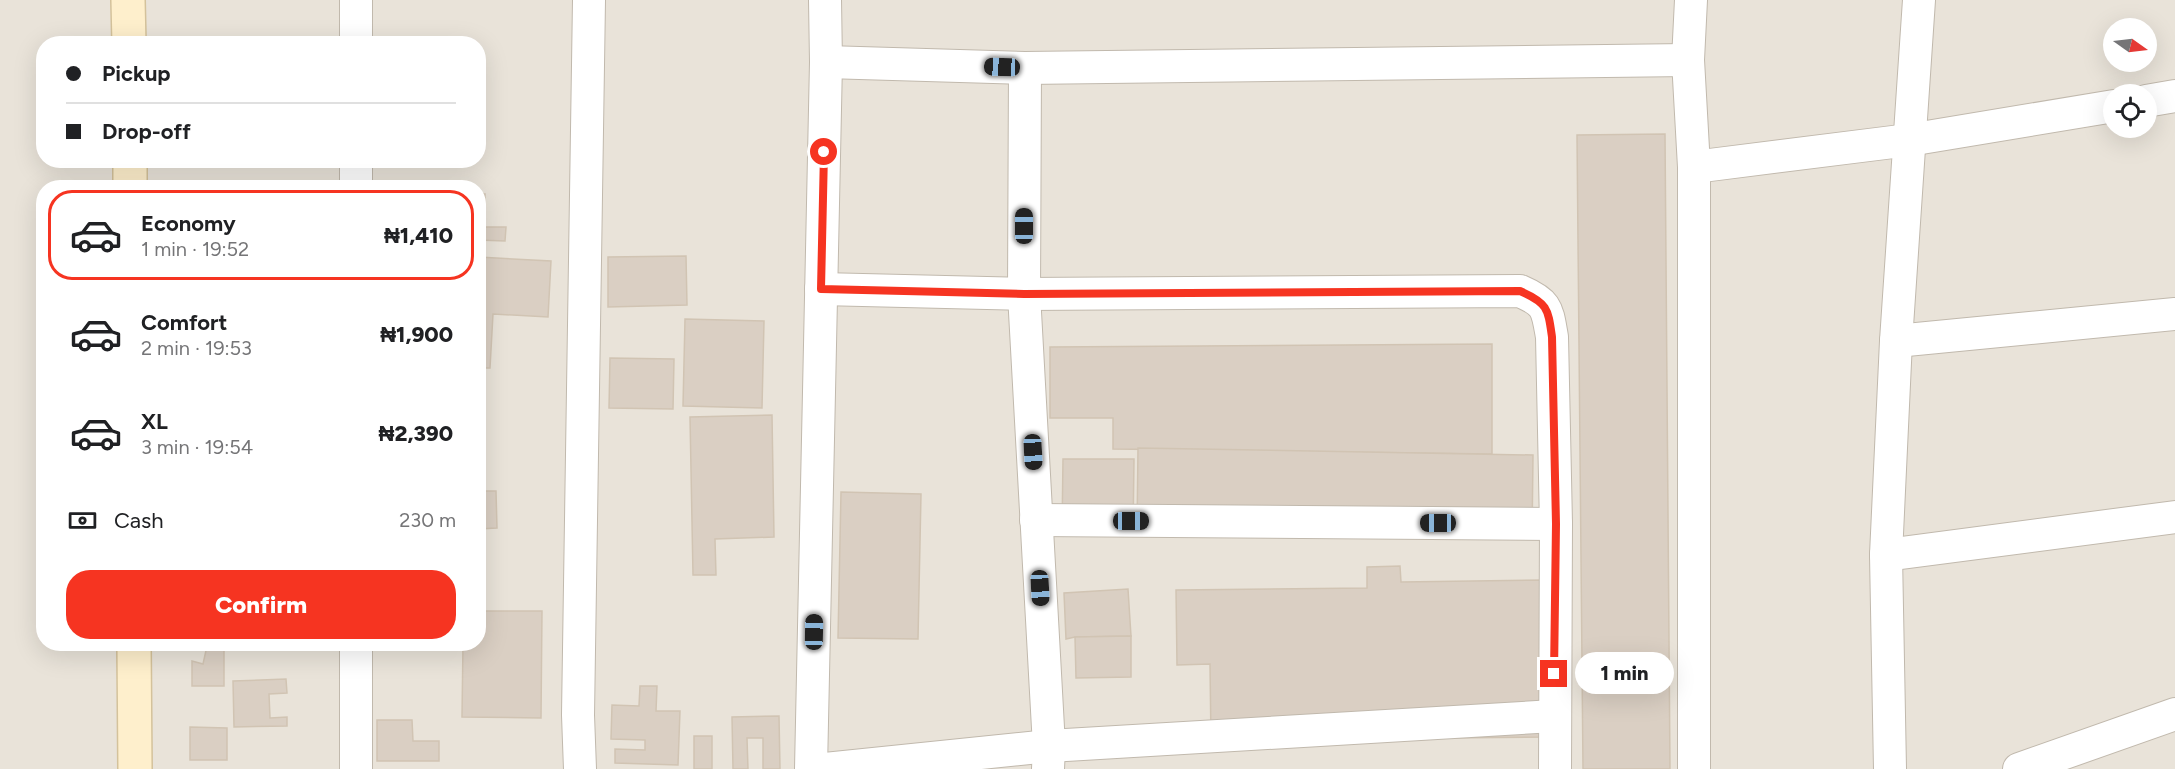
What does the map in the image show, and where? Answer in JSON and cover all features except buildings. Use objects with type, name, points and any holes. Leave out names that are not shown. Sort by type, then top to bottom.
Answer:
[{"type":"street","points":[[128,0],[129,36]]},
{"type":"street","points":[[356,0],[356,36]]},
{"type":"street","points":[[580,769],[578,715],[589,0]]},
{"type":"street","points":[[811,769],[826,62],[825,0]]},
{"type":"street","points":[[1691,0],[1688,60],[1694,166],[1694,769]]},
{"type":"street","points":[[1890,769],[1886,555],[1896,341],[1919,0]]},
{"type":"street","points":[[826,62],[1025,68],[1688,60]]},
{"type":"street","points":[[1025,68],[1024,294],[1049,757]]},
{"type":"street","points":[[2157,99],[2175,96]]},
{"type":"street","points":[[1694,166],[1909,140],[2103,108]]},
{"type":"street","points":[[821,289],[1024,294],[1520,291],[1537,298],[1548,311],[1552,337],[1556,524],[1555,769]]},
{"type":"street","points":[[1896,341],[2175,314]]},
{"type":"street","points":[[1886,555],[2175,517]]},
{"type":"street","points":[[1036,520],[1556,524]]},
{"type":"street","points":[[134,651],[135,769]]},
{"type":"street","points":[[356,651],[356,769]]},
{"type":"street","points":[[2019,769],[2175,714]]},
{"type":"street","points":[[825,769],[1049,757],[1554,716]]},
{"type":"shaded area","points":[[0,0],[2175,0],[2175,769],[0,769]]},
{"type":"route","points":[[824,152],[821,289],[1024,294],[1520,291],[1537,298],[1548,311],[1552,337],[1556,524],[1554,674]]}]
